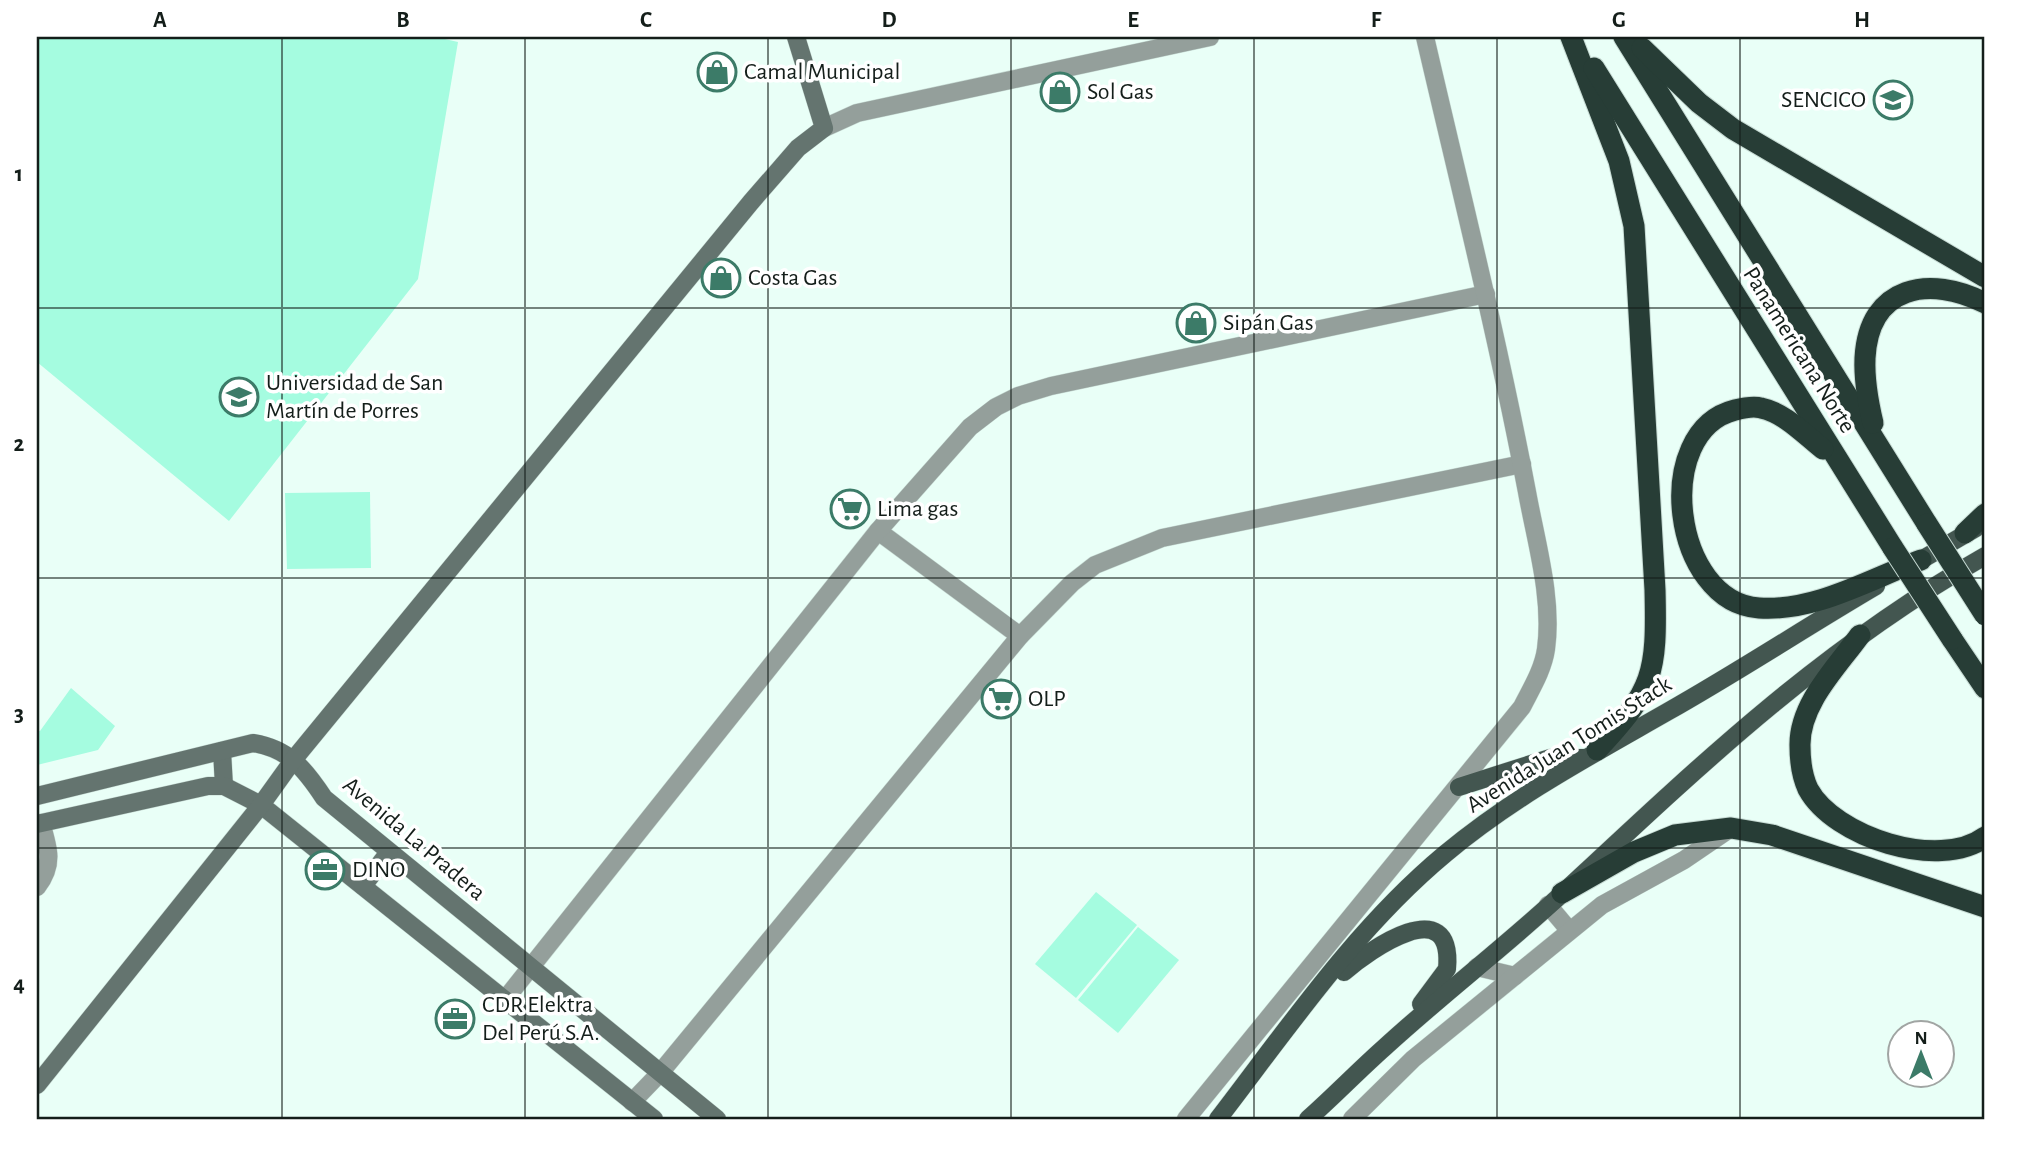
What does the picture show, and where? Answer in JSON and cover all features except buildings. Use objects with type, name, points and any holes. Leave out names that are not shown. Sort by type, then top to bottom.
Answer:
[{"type":"highway","name":"Panamericana Norte","points":[[1573,37],[1893,548],[1982,683],[1985,702]]},
{"type":"highway","points":[[1573,37],[1619,161],[1634,226],[1655,590],[1655,647],[1645,691],[1632,712],[1591,754]]},
{"type":"highway","name":"Panamericana Norte","points":[[1624,37],[1985,615]]},
{"type":"highway","points":[[1631,37],[1699,103],[1733,129],[1985,277]]},
{"type":"highway","points":[[1876,439],[1866,388],[1865,356],[1871,330],[1881,312],[1895,298],[1914,289],[1935,286],[1955,290],[1985,303]]},
{"type":"highway","points":[[1838,461],[1781,415],[1760,407],[1722,414],[1705,425],[1688,458],[1683,507],[1694,559],[1719,594],[1737,605],[1784,608],[1810,603],[1921,560]]},
{"type":"highway","points":[[1965,533],[1985,514]]},
{"type":"highway","points":[[1860,635],[1814,700],[1802,724],[1802,769],[1809,789],[1830,815],[1892,845],[1926,851],[1959,849],[1985,837]]},
{"type":"highway","points":[[1555,899],[1634,852],[1675,835],[1731,828],[1772,835],[1985,907]]},
{"type":"main road","name":"Avenida Juan Tomis Stack","points":[[1218,1119],[1302,1009],[1376,921],[1443,856],[1504,808],[1965,533],[1985,524]]},
{"type":"main road","points":[[1308,1119],[1385,1047],[1555,899],[1735,733],[1860,635],[1985,556]]},
{"type":"main road","points":[[1459,787],[1550,758],[1591,754]]},
{"type":"main road","points":[[1302,1009],[1371,949],[1392,937],[1410,930],[1436,934],[1446,944],[1447,969],[1385,1047]]},
{"type":"street","points":[[796,37],[824,128]]},
{"type":"street","points":[[37,1085],[261,805],[294,759],[798,148],[824,128],[857,113],[1210,37]]},
{"type":"street","name":"Avenida Juan Tomis Stack","points":[[1186,1119],[1522,708],[1538,676],[1546,649],[1543,579],[1522,464],[1486,294],[1425,37]]},
{"type":"street","points":[[503,1002],[878,531],[970,427],[996,407],[1018,396],[1064,383],[1486,294]]},
{"type":"street","points":[[632,1102],[660,1073],[1020,636],[1072,583],[1095,565],[1162,538],[1522,464]]},
{"type":"street","points":[[878,531],[1020,636]]},
{"type":"street","name":"Avenida La Pradera","points":[[37,796],[253,743],[273,746],[294,759],[324,798],[717,1119]]},
{"type":"street","points":[[222,751],[224,786]]},
{"type":"street","points":[[37,887],[49,869],[50,854],[39,824],[208,786],[224,786],[261,805],[503,1002],[654,1119]]},
{"type":"street","points":[[1352,1119],[1413,1059],[1569,930],[1631,887],[1684,860],[1731,828]]},
{"type":"street","points":[[363,886],[389,852]]},
{"type":"street","points":[[1631,887],[1634,852]]},
{"type":"street","points":[[1555,899],[1569,930]]},
{"type":"street","points":[[1478,967],[1515,976]]},
{"type":"green space","points":[[37,37],[436,37],[458,42],[418,279],[229,521],[37,362]]},
{"type":"green space","points":[[370,492],[371,568],[287,569],[285,493]]},
{"type":"green space","points":[[71,688],[115,726],[98,750],[37,765],[37,730],[40,731]]},
{"type":"green space","points":[[1096,892],[1137,925],[1076,998],[1035,964]]},
{"type":"green space","points":[[1138,927],[1179,960],[1118,1033],[1078,1000]]},
{"type":"place","name":"Camal Municipal","points":[[717,72]]},
{"type":"place","name":"Sol Gas","points":[[1060,92]]},
{"type":"place","name":"SENCICO","points":[[1893,100]]},
{"type":"place","name":"Costa Gas","points":[[721,278]]},
{"type":"place","name":"Sipán Gas","points":[[1196,323]]},
{"type":"place","name":"Universidad de San Martín de Porres","points":[[239,397]]},
{"type":"place","name":"Lima gas","points":[[850,509]]},
{"type":"place","name":"OLP","points":[[1001,699]]},
{"type":"place","name":"DINO","points":[[325,870]]},
{"type":"place","name":"CDR Elektra Del Perú S.A.","points":[[455,1019]]}]
